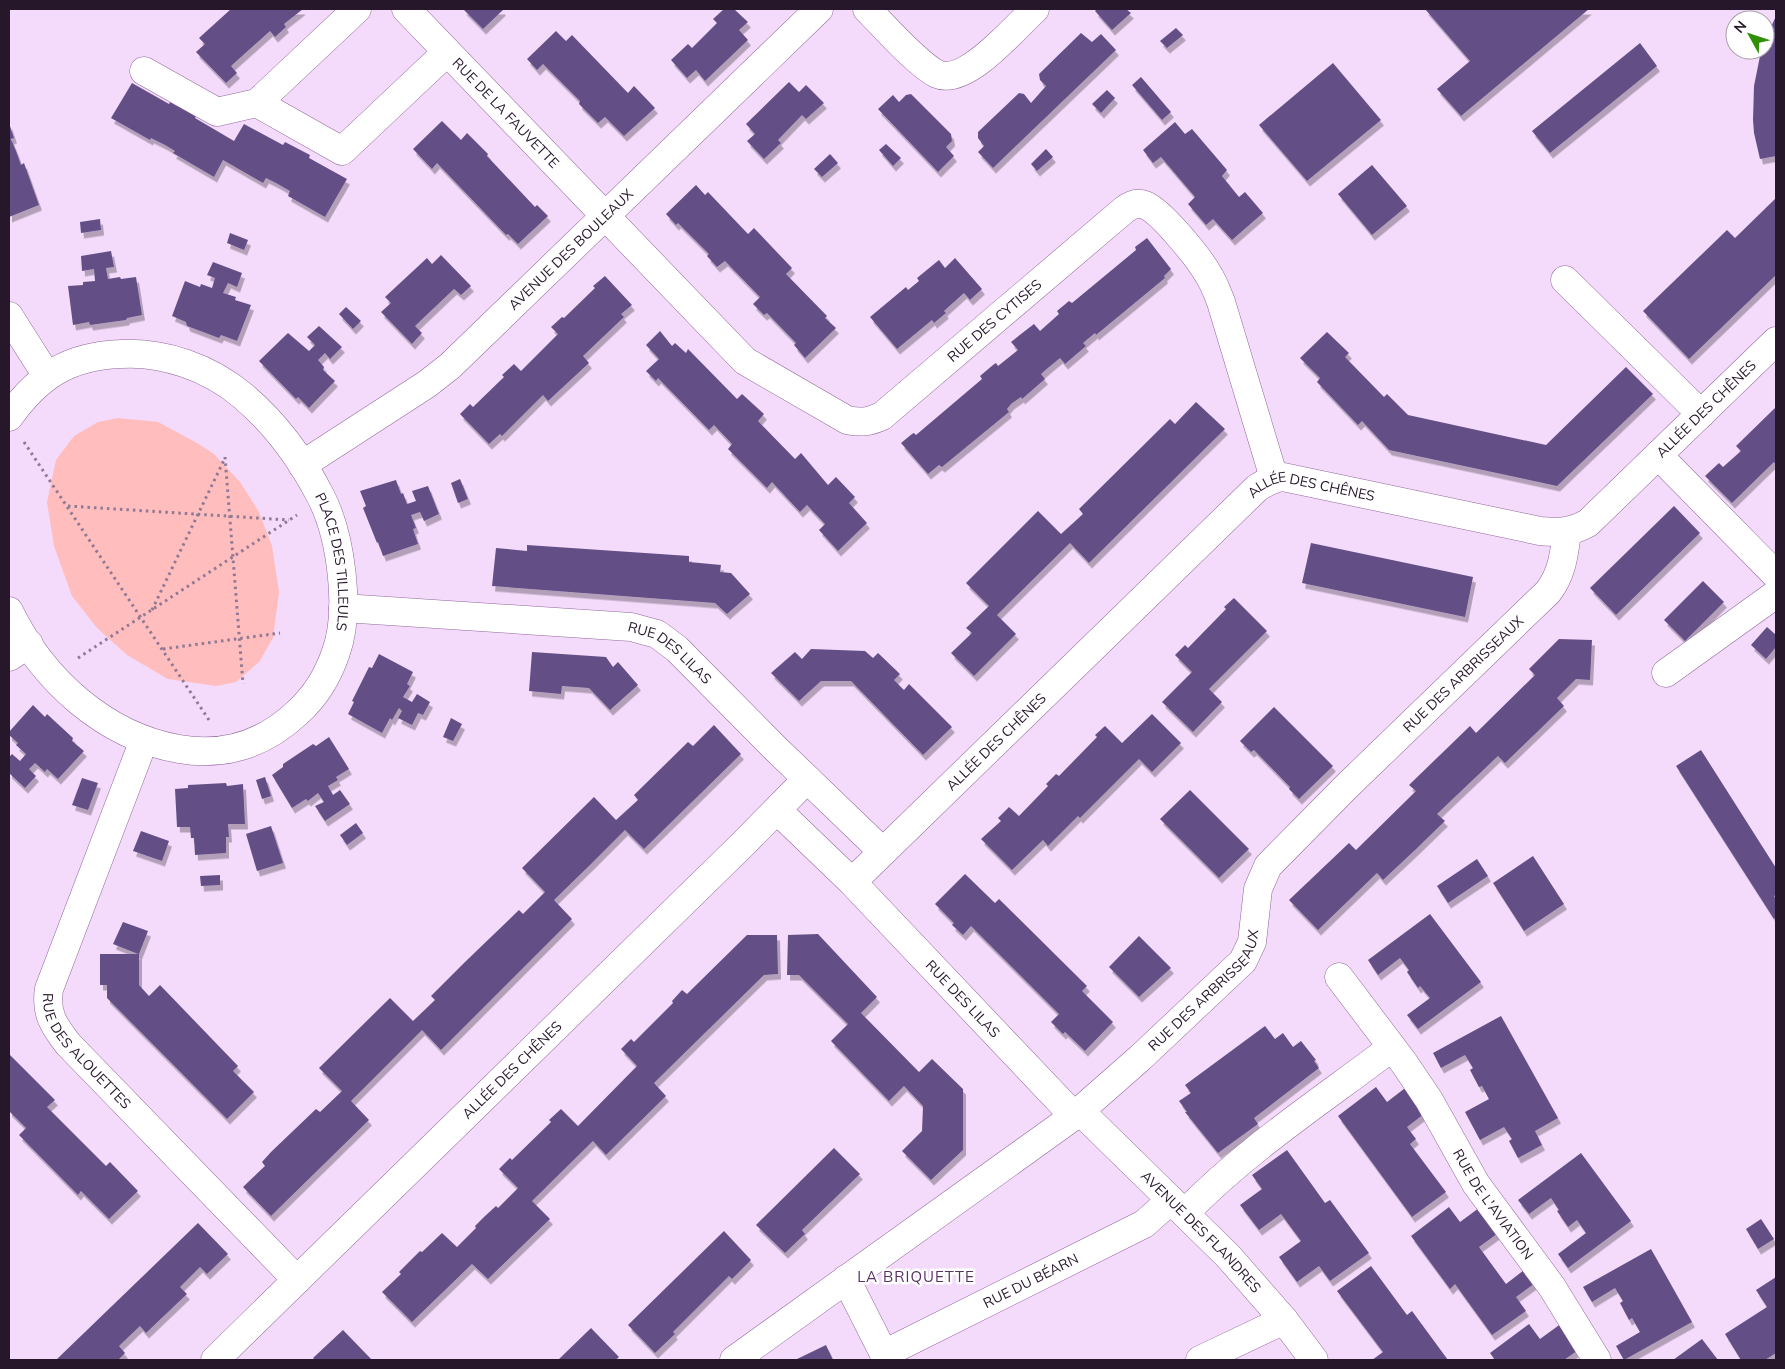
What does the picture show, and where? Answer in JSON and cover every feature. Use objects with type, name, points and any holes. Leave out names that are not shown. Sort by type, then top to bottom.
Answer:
[{"type":"street","points":[[144,72],[217,112],[257,103],[357,9]]},
{"type":"street","name":"RUE DE LA FAUVETTE","points":[[406,9],[605,217]]},
{"type":"street","name":"AVENUE DES BOULEAUX","points":[[302,465],[441,374],[819,9]]},
{"type":"street","points":[[867,9],[921,62],[939,75],[951,76],[962,73],[984,59],[1035,9]]},
{"type":"street","points":[[257,103],[342,151],[447,52]]},
{"type":"street","name":"RUE DES CYTISES","points":[[605,217],[745,361],[835,415],[847,420],[860,422],[870,421],[882,416],[1130,205],[1145,205],[1154,210],[1165,221],[1208,273],[1215,287],[1274,478]]},
{"type":"street","points":[[1565,280],[1701,414]]},
{"type":"street","points":[[9,316],[47,376]]},
{"type":"street","name":"ALLÉE DES CHÊNES","points":[[882,851],[1250,495],[1266,482],[1274,478],[1283,477],[1540,531],[1567,532],[1588,523],[1776,341]]},
{"type":"street","name":"PLACE DES TILLEULS","points":[[9,417],[27,393],[47,376],[74,362],[110,354],[154,354],[198,368],[241,394],[275,428],[302,465],[322,499],[336,542],[340,564],[343,608],[337,650],[321,686],[309,702],[278,730],[260,740],[229,750],[198,751],[180,749],[144,740],[101,718],[76,699],[53,675],[19,650],[16,626],[9,611]]},
{"type":"street","points":[[1658,455],[1776,575]]},
{"type":"street","name":"RUE DES ARBRISSEAUX","points":[[734,1360],[1077,1114],[1140,1058],[1243,961],[1252,942],[1258,890],[1268,866],[1340,793],[1548,592],[1556,582],[1564,561],[1567,532]]},
{"type":"street","points":[[1666,673],[1776,594]]},
{"type":"street","name":"RUE DES LILAS","points":[[343,608],[631,627],[644,630],[662,638],[677,648],[807,779],[882,851]]},
{"type":"street","name":"RUE DES ALOUETTES","points":[[144,740],[49,989],[47,1001],[49,1013],[53,1023],[68,1044],[297,1280]]},
{"type":"street","name":"ALLÉE DES CHÊNES","points":[[229,1356],[297,1280],[807,779]]},
{"type":"street","name":"RUE DES LILAS","points":[[777,810],[852,882],[1077,1114]]},
{"type":"street","points":[[852,882],[882,851]]},
{"type":"street","name":"RUE DE L'AVIATION","points":[[1339,977],[1404,1063],[1429,1100],[1476,1184],[1552,1287],[1597,1360]]},
{"type":"street","points":[[1178,1206],[1211,1187],[1244,1158],[1391,1048]]},
{"type":"street","name":"AVENUE DES FLANDRES","points":[[1077,1114],[1178,1206],[1241,1270],[1284,1320],[1314,1360]]},
{"type":"street","name":"RUE DU BÉARN","points":[[885,1357],[1178,1206]]},
{"type":"street","points":[[846,1278],[885,1357]]},
{"type":"street","points":[[1200,1360],[1284,1320]]},
{"type":"path","points":[[24,441],[229,750]]},
{"type":"path","points":[[152,610],[225,457],[243,684]]},
{"type":"path","points":[[53,675],[322,499]]},
{"type":"path","points":[[67,506],[290,520]]},
{"type":"path","points":[[162,649],[280,633]]},
{"type":"shaded area","points":[[118,418],[158,422],[214,454],[240,482],[259,512],[272,546],[279,592],[273,638],[259,662],[236,682],[216,686],[168,679],[127,655],[97,628],[72,596],[54,546],[47,502],[56,460],[74,436],[98,422]]},
{"type":"building","points":[[231,9],[303,9],[284,24],[286,27],[275,37],[270,31],[231,66],[237,73],[226,83],[196,52],[205,44],[199,38]]},
{"type":"building","points":[[463,9],[502,9],[503,10],[483,29]]},
{"type":"building","points":[[724,9],[734,9],[748,22],[739,30],[748,40],[705,81],[696,70],[687,78],[671,60],[688,44],[692,48],[717,23],[713,19]]},
{"type":"building","points":[[1097,9],[1126,9],[1131,13],[1112,30],[1095,11]]},
{"type":"building","points":[[1425,9],[1589,9],[1461,116],[1437,89],[1470,61]]},
{"type":"building","points":[[1776,16],[1776,156],[1760,159],[1754,133],[1754,86],[1759,60],[1775,60]]},
{"type":"building","points":[[1176,28],[1183,35],[1167,48],[1160,41]]},
{"type":"building","points":[[556,31],[566,41],[572,35],[628,93],[634,86],[655,108],[624,136],[605,117],[598,123],[579,104],[580,101],[543,64],[537,70],[527,59]]},
{"type":"building","points":[[1081,33],[1092,42],[1101,34],[1116,50],[993,168],[978,152],[984,146],[978,138],[978,132],[1019,93],[1024,94],[1031,103],[1046,86],[1040,80],[1039,74]]},
{"type":"building","points":[[1640,43],[1657,66],[1550,153],[1532,131]]},
{"type":"building","points":[[1333,63],[1381,120],[1307,181],[1259,125]]},
{"type":"building","points":[[1141,77],[1171,112],[1162,120],[1132,85]]},
{"type":"building","points":[[789,82],[799,92],[806,85],[824,103],[806,119],[802,115],[778,140],[781,143],[764,159],[747,141],[755,134],[746,124]]},
{"type":"building","points":[[132,83],[169,104],[170,102],[196,116],[195,118],[234,141],[244,124],[283,145],[285,142],[310,155],[309,158],[347,179],[325,217],[288,196],[290,191],[276,183],[266,178],[263,183],[223,160],[214,177],[173,153],[175,151],[165,145],[151,138],[150,140],[111,118]]},
{"type":"building","points":[[1107,90],[1115,98],[1101,113],[1092,104]]},
{"type":"building","points":[[911,94],[951,134],[952,141],[946,147],[954,156],[938,172],[878,109],[893,95],[899,102],[906,95]]},
{"type":"building","points":[[442,121],[461,140],[467,133],[535,207],[537,205],[548,216],[518,244],[508,234],[506,235],[437,163],[432,169],[413,149]]},
{"type":"building","points":[[1175,122],[1185,134],[1192,129],[1227,170],[1222,176],[1239,197],[1245,192],[1263,213],[1232,240],[1213,219],[1206,225],[1188,204],[1195,197],[1161,157],[1153,163],[1143,150]]},
{"type":"building","points":[[9,123],[14,138],[11,139],[21,165],[24,163],[39,205],[9,217]]},
{"type":"building","points":[[886,144],[901,158],[893,166],[879,150]]},
{"type":"building","points":[[1046,149],[1053,157],[1037,171],[1031,164]]},
{"type":"building","points":[[830,154],[838,163],[822,177],[814,169]]},
{"type":"building","points":[[1372,165],[1407,206],[1372,235],[1338,194]]},
{"type":"building","points":[[696,185],[705,195],[708,192],[748,234],[754,228],[792,268],[786,274],[827,316],[825,318],[836,328],[805,358],[794,345],[796,343],[767,313],[764,315],[753,304],[760,297],[725,261],[717,267],[707,256],[709,254],[678,223],[676,225],[666,214]]},
{"type":"building","points":[[1776,198],[1776,275],[1689,359],[1643,311],[1727,230],[1735,238]]},
{"type":"building","points":[[100,219],[101,230],[81,233],[80,222]]},
{"type":"building","points":[[230,233],[248,240],[244,250],[227,243]]},
{"type":"building","points":[[1147,238],[1171,269],[1164,276],[1165,278],[1096,335],[1095,333],[1083,343],[1086,346],[1065,364],[1060,358],[1049,367],[1041,374],[1045,379],[1022,399],[1021,397],[1011,404],[1007,409],[1009,412],[942,467],[939,465],[928,474],[901,443],[912,434],[916,435],[982,379],[980,376],[993,365],[996,363],[998,366],[1018,350],[1011,342],[1034,324],[1040,331],[1059,314],[1057,311],[1069,301],[1072,303],[1136,250],[1135,247]]},
{"type":"building","points":[[111,251],[114,267],[106,268],[108,279],[136,277],[142,315],[127,318],[126,320],[90,325],[89,322],[73,325],[68,286],[83,285],[83,282],[95,281],[94,269],[82,271],[81,256]]},
{"type":"building","points":[[441,255],[471,286],[461,295],[454,289],[415,326],[422,333],[412,344],[381,312],[391,303],[385,297],[427,258],[432,264]]},
{"type":"building","points":[[955,258],[982,289],[970,300],[964,293],[944,311],[946,313],[934,323],[932,320],[897,349],[870,317],[906,287],[908,290],[919,281],[917,278],[939,260],[945,268]]},
{"type":"building","points":[[213,262],[242,273],[237,287],[228,283],[223,293],[236,297],[235,300],[251,305],[237,341],[221,335],[219,338],[187,326],[186,322],[172,316],[185,281],[200,287],[201,284],[212,288],[215,278],[207,275]]},
{"type":"building","points":[[605,276],[632,305],[621,314],[624,317],[583,356],[589,363],[548,401],[543,395],[502,436],[500,434],[489,444],[460,414],[470,404],[473,407],[504,377],[502,375],[514,364],[521,371],[558,334],[551,327],[562,317],[564,318],[595,288],[593,286]]},
{"type":"building","points":[[346,307],[361,321],[353,329],[339,314]]},
{"type":"building","points":[[319,326],[342,347],[330,359],[325,353],[318,360],[324,367],[323,370],[335,381],[309,408],[298,397],[296,399],[259,361],[288,333],[309,351],[315,345],[307,337]]},
{"type":"building","points":[[660,331],[672,346],[675,343],[686,353],[688,349],[737,399],[742,394],[764,414],[758,421],[795,459],[801,453],[828,485],[836,477],[855,497],[849,503],[867,523],[838,551],[819,530],[825,524],[807,505],[800,512],[772,482],[767,488],[728,449],[732,444],[714,425],[709,430],[658,378],[656,381],[646,371],[659,359],[646,345]]},
{"type":"building","points":[[1327,332],[1349,353],[1345,357],[1384,397],[1387,394],[1408,415],[1546,445],[1626,367],[1653,394],[1557,486],[1389,450],[1362,421],[1358,425],[1317,382],[1320,378],[1300,358]]},
{"type":"building","points":[[1196,402],[1225,429],[1089,563],[1070,543],[997,615],[1016,634],[974,676],[951,653],[972,633],[966,628],[989,606],[966,583],[1038,511],[1061,534],[1083,514],[1079,509],[1170,419],[1175,424]]},
{"type":"building","points":[[1776,407],[1776,465],[1774,462],[1732,503],[1705,476],[1719,463],[1723,467],[1741,451],[1736,446]]},
{"type":"building","points":[[460,479],[468,499],[458,503],[451,483]]},
{"type":"building","points":[[396,480],[407,504],[416,501],[412,491],[428,486],[439,514],[424,521],[420,512],[411,515],[416,528],[413,529],[418,544],[383,556],[363,508],[366,506],[360,491]]},
{"type":"building","points":[[1674,506],[1700,533],[1616,615],[1590,588]]},
{"type":"building","points":[[1311,543],[1473,577],[1465,617],[1302,583]]},
{"type":"building","points":[[527,545],[689,556],[689,562],[721,565],[720,572],[731,573],[750,594],[727,614],[715,603],[492,586],[496,548],[527,551]]},
{"type":"building","points":[[1703,581],[1724,602],[1685,641],[1664,620]]},
{"type":"building","points":[[1234,598],[1267,631],[1209,689],[1222,702],[1193,732],[1162,702],[1192,672],[1175,655],[1185,645],[1188,648],[1226,609],[1224,607]]},
{"type":"building","points":[[1767,627],[1776,635],[1776,647],[1766,659],[1751,645]]},
{"type":"building","points":[[1559,639],[1592,640],[1590,680],[1576,679],[1557,698],[1564,706],[1505,763],[1498,756],[1437,814],[1445,821],[1414,851],[1383,880],[1377,873],[1318,930],[1289,900],[1349,843],[1356,850],[1416,791],[1409,785],[1470,726],[1476,733],[1535,675],[1529,669]]},
{"type":"building","points":[[811,649],[865,651],[873,658],[878,653],[900,674],[894,680],[904,690],[909,684],[952,727],[923,755],[851,681],[821,681],[799,701],[771,673],[795,652],[802,659]]},
{"type":"building","points":[[532,652],[606,657],[613,667],[618,662],[638,685],[610,710],[589,688],[562,686],[561,694],[529,691]]},
{"type":"building","points":[[379,654],[413,672],[407,684],[410,686],[403,697],[412,702],[417,694],[430,702],[423,715],[418,713],[412,725],[398,718],[402,711],[399,708],[392,720],[390,718],[382,733],[348,714],[354,702],[352,701],[369,667],[372,668]]},
{"type":"building","points":[[33,705],[45,717],[47,714],[84,751],[58,779],[47,769],[45,772],[35,763],[29,769],[36,776],[25,788],[9,773],[9,757],[12,754],[20,761],[26,754],[16,745],[18,743],[9,735],[9,732]]},
{"type":"building","points":[[1274,707],[1333,766],[1299,799],[1254,750],[1251,752],[1240,741]]},
{"type":"building","points":[[1152,714],[1181,743],[1152,772],[1139,759],[1080,818],[1078,816],[1048,846],[1043,840],[1012,870],[981,839],[1001,821],[998,818],[1009,807],[1019,816],[1048,786],[1046,784],[1056,774],[1059,776],[1097,737],[1095,735],[1105,726],[1122,743]]},
{"type":"building","points":[[451,718],[462,724],[453,741],[443,737]]},
{"type":"building","points":[[714,725],[741,754],[644,849],[625,830],[554,900],[572,919],[441,1050],[422,1030],[351,1101],[369,1120],[271,1216],[243,1187],[265,1166],[262,1162],[271,1152],[316,1109],[320,1112],[342,1091],[319,1068],[390,998],[413,1021],[435,1000],[431,996],[465,962],[519,910],[523,914],[545,892],[522,868],[594,797],[616,820],[638,800],[634,795],[688,742],[693,746]]},
{"type":"building","points":[[329,737],[349,769],[336,777],[338,780],[328,786],[333,795],[340,790],[350,804],[325,821],[315,806],[324,802],[318,793],[308,801],[306,799],[292,808],[272,775],[283,767],[283,764],[313,744],[316,746]]},
{"type":"building","points":[[1701,750],[1776,868],[1776,895],[1774,896],[1776,900],[1776,917],[1774,919],[1676,766]]},
{"type":"building","points":[[265,777],[271,796],[262,799],[256,780]]},
{"type":"building","points":[[82,778],[98,783],[88,810],[72,805]]},
{"type":"building","points":[[226,783],[227,786],[243,784],[245,824],[228,824],[229,837],[226,837],[226,853],[195,855],[194,838],[191,838],[190,827],[177,827],[175,789],[188,788],[188,785]]},
{"type":"building","points":[[1190,790],[1249,849],[1219,878],[1160,819]]},
{"type":"building","points":[[356,823],[363,833],[347,845],[340,835]]},
{"type":"building","points":[[271,826],[283,863],[257,871],[246,834]]},
{"type":"building","points":[[141,831],[169,841],[162,861],[133,851]]},
{"type":"building","points":[[1533,856],[1564,904],[1524,931],[1493,883]]},
{"type":"building","points":[[1477,859],[1488,876],[1448,903],[1437,886]]},
{"type":"building","points":[[965,874],[995,903],[999,899],[1087,986],[1082,991],[1113,1022],[1085,1051],[1051,1022],[1059,1014],[971,926],[963,935],[935,904]]},
{"type":"building","points":[[220,875],[220,885],[201,886],[200,876]]},
{"type":"building","points":[[1430,914],[1481,982],[1418,1029],[1407,1015],[1430,998],[1420,986],[1418,988],[1407,972],[1409,970],[1400,958],[1378,975],[1368,960]]},
{"type":"building","points":[[123,922],[148,931],[139,954],[139,985],[149,996],[160,985],[238,1066],[233,1071],[254,1092],[227,1119],[107,998],[107,985],[100,985],[100,954],[138,954],[113,944]]},
{"type":"building","points":[[818,934],[877,997],[861,1013],[919,1072],[932,1059],[963,1089],[963,1150],[931,1180],[902,1151],[922,1131],[923,1106],[904,1086],[889,1101],[831,1041],[848,1024],[799,975],[787,975],[788,935]]},
{"type":"building","points":[[747,935],[777,935],[778,974],[764,975],[654,1083],[666,1096],[606,1155],[593,1141],[532,1201],[550,1219],[488,1279],[472,1264],[412,1322],[382,1292],[401,1274],[399,1272],[442,1233],[457,1247],[485,1216],[496,1206],[498,1208],[518,1188],[499,1169],[510,1158],[512,1160],[551,1122],[549,1120],[561,1109],[578,1126],[637,1066],[621,1049],[631,1039],[634,1042],[673,1003],[672,1001],[682,990],[687,994]]},
{"type":"building","points":[[1139,936],[1171,968],[1139,997],[1109,967]]},
{"type":"building","points":[[1501,1016],[1558,1118],[1535,1131],[1542,1145],[1518,1158],[1509,1141],[1512,1139],[1504,1127],[1480,1140],[1465,1112],[1489,1099],[1482,1086],[1479,1087],[1470,1070],[1473,1068],[1465,1055],[1441,1068],[1433,1053]]},
{"type":"building","points":[[1265,1026],[1275,1039],[1283,1033],[1293,1047],[1301,1041],[1316,1060],[1314,1061],[1319,1068],[1254,1118],[1258,1124],[1218,1153],[1185,1112],[1187,1112],[1179,1101],[1191,1093],[1185,1085]]},
{"type":"building","points":[[9,1054],[55,1100],[47,1107],[106,1166],[110,1162],[138,1191],[109,1219],[81,1191],[78,1195],[19,1135],[26,1128],[9,1111]]},
{"type":"building","points":[[1409,1085],[1428,1111],[1407,1127],[1416,1139],[1410,1144],[1446,1192],[1412,1217],[1338,1116],[1376,1087],[1387,1102]]},
{"type":"building","points":[[834,1148],[860,1174],[802,1230],[805,1234],[785,1253],[756,1225]]},
{"type":"building","points":[[1287,1150],[1325,1203],[1330,1200],[1369,1253],[1330,1281],[1319,1266],[1297,1282],[1279,1257],[1301,1241],[1281,1214],[1259,1230],[1240,1205],[1262,1189],[1252,1175]]},
{"type":"building","points":[[1581,1153],[1631,1221],[1568,1268],[1558,1254],[1586,1233],[1577,1220],[1568,1227],[1551,1198],[1529,1214],[1518,1200]]},
{"type":"building","points":[[1483,1205],[1501,1231],[1479,1247],[1506,1284],[1528,1267],[1538,1281],[1516,1297],[1526,1311],[1492,1335],[1455,1284],[1450,1289],[1411,1236],[1449,1207],[1460,1222]]},
{"type":"building","points":[[1761,1219],[1774,1239],[1758,1249],[1746,1229]]},
{"type":"building","points":[[198,1223],[228,1254],[207,1274],[200,1267],[180,1287],[187,1294],[146,1333],[140,1326],[119,1346],[125,1353],[118,1360],[56,1360]]},
{"type":"building","points":[[724,1231],[751,1260],[732,1279],[729,1276],[673,1332],[675,1334],[655,1353],[628,1325]]},
{"type":"building","points":[[1651,1249],[1692,1322],[1624,1360],[1616,1346],[1640,1332],[1632,1318],[1629,1320],[1620,1303],[1623,1301],[1615,1288],[1592,1302],[1583,1287]]},
{"type":"building","points":[[1371,1266],[1407,1315],[1412,1311],[1448,1360],[1372,1360],[1383,1352],[1337,1291]]},
{"type":"building","points":[[1776,1277],[1776,1353],[1765,1360],[1741,1360],[1725,1334],[1767,1307],[1756,1290]]},
{"type":"building","points":[[1562,1323],[1581,1348],[1564,1360],[1495,1360],[1490,1353],[1529,1324],[1540,1339]]},
{"type":"building","points":[[591,1328],[619,1357],[615,1360],[558,1360]]},
{"type":"building","points":[[343,1330],[372,1360],[315,1360],[313,1358]]},
{"type":"building","points":[[1702,1339],[1718,1360],[1673,1360]]},
{"type":"building","points":[[826,1345],[833,1360],[795,1360]]},
{"type":"district","name":"LA BRIQUETTE","points":[[916,1277]]}]
